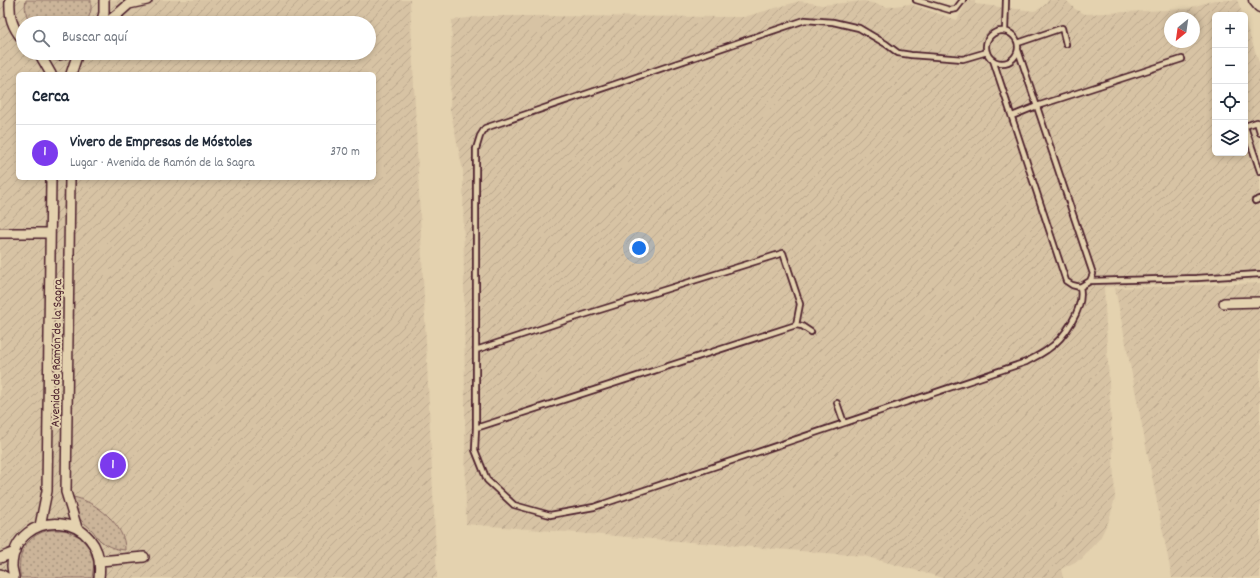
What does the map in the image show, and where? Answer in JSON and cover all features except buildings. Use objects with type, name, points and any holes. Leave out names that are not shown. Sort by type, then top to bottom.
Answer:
[{"type":"main road","points":[[1257,0],[1260,5]]},
{"type":"street","points":[[10,0],[10,15],[16,31]]},
{"type":"street","points":[[103,16],[104,0]]},
{"type":"street","points":[[113,16],[127,2],[147,0]]},
{"type":"street","points":[[0,12],[10,15]]},
{"type":"street","points":[[43,60],[50,72]]},
{"type":"street","points":[[72,72],[76,60]]},
{"type":"street","name":"Avenida de Ramón de la Sagra","points":[[40,526],[47,491],[50,180]]},
{"type":"street","name":"Avenida de Ramón de la Sagra","points":[[70,180],[66,492],[77,528]]},
{"type":"street","points":[[0,233],[50,233]]},
{"type":"street","points":[[1224,303],[1260,302]]},
{"type":"street","points":[[14,578],[12,566],[15,552],[21,541],[30,532],[40,526],[52,523],[65,524],[77,528],[88,536],[96,548],[100,561],[99,578]]},
{"type":"street","points":[[0,558],[15,552]]},
{"type":"street","points":[[100,561],[144,557]]},
{"type":"street","points":[[0,574],[7,578]]},
{"type":"lane","points":[[916,0],[925,1],[950,10],[956,9],[963,0]]},
{"type":"lane","points":[[1005,31],[1006,0]]},
{"type":"lane","points":[[987,52],[963,59],[911,55],[898,52],[859,28],[833,22],[805,20],[485,128],[480,136],[476,149],[476,428],[474,450],[487,480],[514,505],[550,515],[594,507],[1026,362],[1048,350],[1056,343],[1072,322],[1079,306],[1081,291],[1080,287]]},
{"type":"lane","points":[[1018,43],[1062,28],[1066,44]]},
{"type":"lane","points":[[1090,281],[1093,274],[1018,50],[1018,43],[1010,32],[999,31],[990,36],[986,46],[987,52],[993,60],[1066,281],[1072,285],[1080,287],[1090,281],[1260,274]]},
{"type":"lane","points":[[993,60],[998,62],[1008,62],[1016,55],[1018,50]]},
{"type":"lane","points":[[1012,116],[1037,106],[1182,59]]},
{"type":"lane","points":[[1248,125],[1257,122],[1260,132]]},
{"type":"lane","points":[[1248,135],[1260,171]]},
{"type":"lane","points":[[476,350],[783,253],[800,304],[796,325]]},
{"type":"lane","points":[[476,428],[796,325],[802,326],[811,332]]},
{"type":"lane","points":[[837,403],[844,423]]},
{"type":"shaded area","points":[[0,0],[410,0],[437,578],[0,578]]},
{"type":"shaded area","points":[[26,0],[91,0],[89,16],[27,16],[25,6]]},
{"type":"shaded area","points":[[968,0],[975,0],[975,4],[1034,11],[1041,8],[1047,3],[1048,0],[1066,0],[1075,9],[1085,14],[1186,9],[1214,0],[1237,0],[1242,12],[1212,12],[1212,156],[1248,156],[1248,31],[1260,65],[1260,280],[1104,287],[1115,498],[1109,520],[1100,538],[1081,559],[1061,569],[1063,578],[943,578],[864,556],[466,524],[463,171],[450,109],[452,20],[484,16],[744,17],[800,1],[822,5],[864,1],[887,7],[910,4],[957,20]]},
{"type":"shaded area","points":[[1260,283],[1260,578],[1172,578],[1115,288]]},
{"type":"shaded area","points":[[73,497],[91,503],[115,523],[124,541],[125,550],[117,549],[103,543],[97,537],[75,513]]},
{"type":"shaded area","points":[[50,530],[65,530],[80,537],[90,549],[94,564],[92,578],[21,578],[20,560],[26,544],[42,532]]},
{"type":"place","name":"Vivero de Empresas de Móstoles","points":[[113,465]]}]
